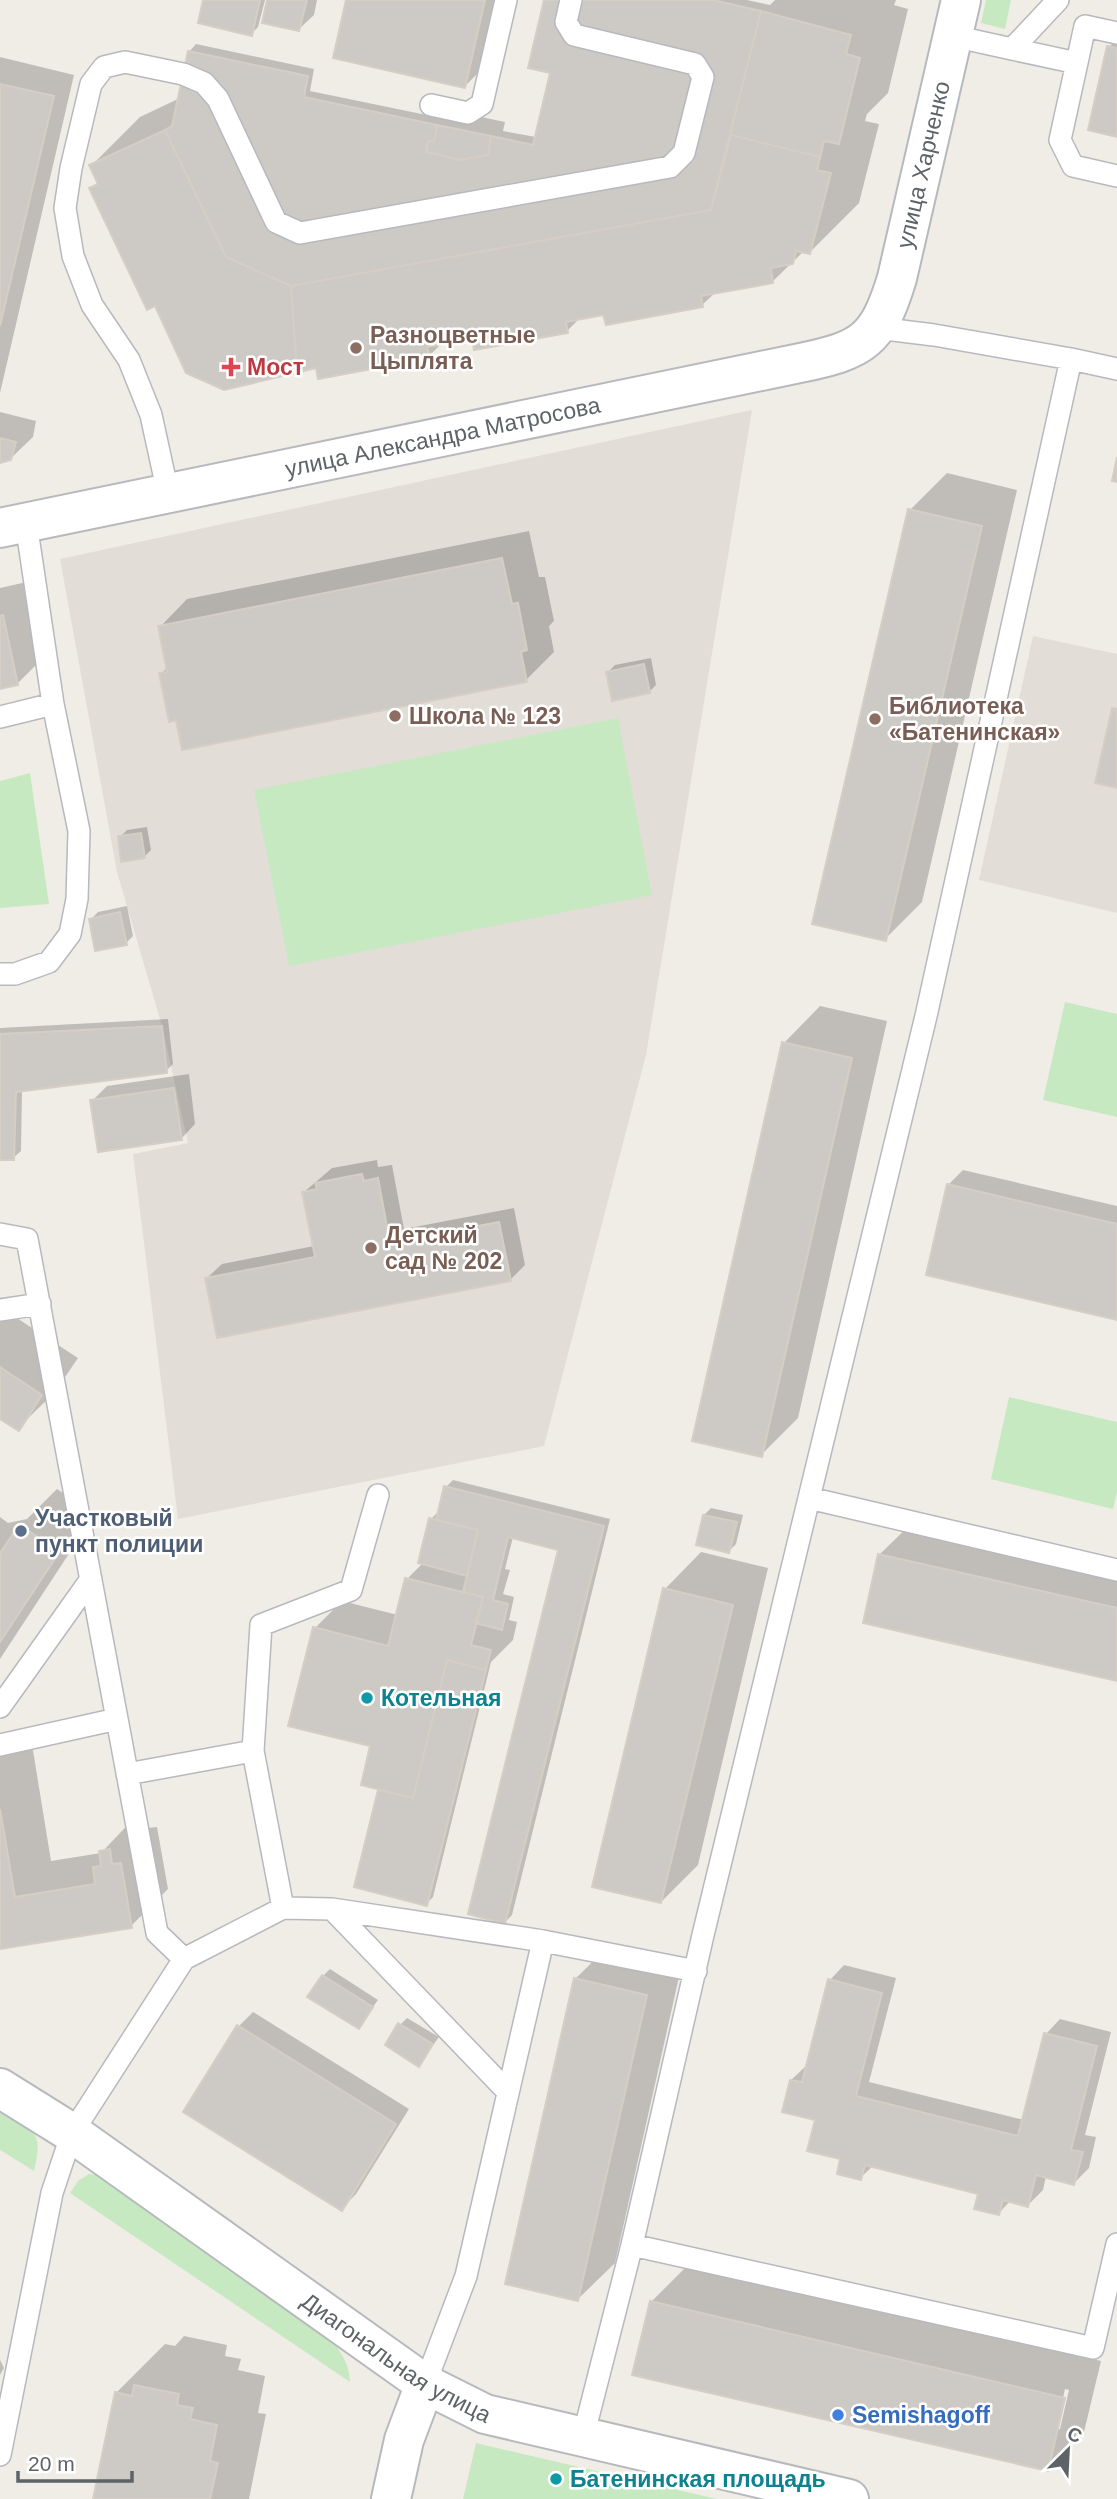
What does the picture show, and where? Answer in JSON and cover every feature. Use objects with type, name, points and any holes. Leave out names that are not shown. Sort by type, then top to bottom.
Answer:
[{"type":"street","name":"улица Харченко","points":[[877,328],[889,305],[897,278],[961,0]]},
{"type":"street","name":"улица Александра Матросова","points":[[13,526],[835,356],[858,346],[877,328]]},
{"type":"street","name":"Диагональная улица","points":[[0,2088],[72,2133],[425,2384],[485,2414],[849,2499]]},
{"type":"street","points":[[391,2499],[404,2440],[425,2384]]},
{"type":"lane","points":[[430,106],[468,113],[482,104],[506,0]]},
{"type":"lane","points":[[168,493],[151,415],[129,360],[92,305],[73,256],[65,208],[71,168],[91,84],[104,67],[125,62],[183,74],[204,83],[218,99],[276,222],[300,233],[670,167],[684,153],[703,77],[695,64],[574,35],[566,22],[571,0]]},
{"type":"lane","points":[[1012,49],[1058,0]]},
{"type":"lane","points":[[1117,33],[1085,26],[1060,140],[1073,166],[1117,176]]},
{"type":"lane","points":[[953,36],[1077,63]]},
{"type":"lane","points":[[877,328],[1021,349],[1117,369]]},
{"type":"lane","points":[[583,2437],[632,2245],[926,1016],[1072,359]]},
{"type":"lane","points":[[0,974],[15,974],[49,962],[70,934],[77,899],[79,831],[13,526]]},
{"type":"lane","points":[[0,717],[53,704]]},
{"type":"lane","points":[[0,1234],[27,1239],[157,1933],[184,1958]]},
{"type":"lane","points":[[0,1310],[40,1304]]},
{"type":"lane","points":[[283,1908],[253,1751],[261,1625],[351,1590],[378,1495]]},
{"type":"lane","points":[[809,1498],[1117,1570]]},
{"type":"lane","points":[[0,1707],[91,1579]]},
{"type":"lane","points":[[0,1745],[117,1719]]},
{"type":"lane","points":[[127,1774],[253,1751]]},
{"type":"lane","points":[[0,2455],[52,2193],[72,2133],[184,1958],[283,1908],[332,1909],[543,1941],[696,1971]]},
{"type":"lane","points":[[332,1909],[508,2092]]},
{"type":"lane","points":[[425,2384],[466,2276],[543,1941]]},
{"type":"lane","points":[[632,2245],[1093,2348],[1117,2244]]},
{"type":"shaded area","name":"Школа № 123","points":[[752,410],[646,1055],[544,1446],[178,1519],[133,1154],[188,1143],[162,1026],[117,872],[60,559]]},
{"type":"shaded area","points":[[1033,636],[1117,654],[1117,913],[979,880]]},
{"type":"green space","points":[[986,0],[1011,0],[1005,29],[981,23]]},
{"type":"green space","points":[[618,718],[652,895],[289,966],[254,790]]},
{"type":"green space","points":[[30,773],[49,904],[0,908],[0,781]]},
{"type":"green space","points":[[1065,1002],[1117,1014],[1117,1117],[1043,1100]]},
{"type":"green space","points":[[1009,1397],[1117,1422],[1117,1492],[1113,1509],[991,1479]]},
{"type":"green space","points":[[0,2111],[34,2133],[38,2147],[34,2171],[0,2150]]},
{"type":"green space","points":[[89,2174],[104,2176],[325,2334],[342,2355],[348,2367],[350,2382],[70,2193],[78,2181]]},
{"type":"green space","points":[[476,2443],[717,2499],[463,2499]]},
{"type":"building","points":[[203,0],[260,0],[252,36],[198,23]]},
{"type":"building","points":[[267,0],[307,0],[299,31],[262,23]]},
{"type":"building","points":[[346,0],[485,0],[465,88],[333,58]]},
{"type":"building","points":[[544,0],[713,0],[761,11],[711,210],[291,286],[226,257],[165,130],[172,126],[188,51],[308,76],[304,97],[437,125],[434,142],[428,141],[426,152],[460,160],[488,155],[491,136],[533,145],[550,73],[528,68]]},
{"type":"building","points":[[761,11],[851,35],[846,54],[860,58],[839,144],[824,141],[817,170],[831,173],[810,254],[796,251],[793,264],[771,268],[773,283],[701,296],[703,307],[606,325],[603,315],[566,322],[568,333],[474,350],[472,339],[427,347],[430,358],[318,379],[316,368],[224,390],[186,373],[155,306],[147,310],[89,188],[98,184],[89,165],[165,130],[226,257],[291,286],[711,210]]},
{"type":"building","points":[[1107,46],[1117,48],[1117,137],[1088,130]]},
{"type":"building","points":[[0,84],[54,96],[0,326]]},
{"type":"building","points":[[437,125],[491,136],[488,155],[460,160],[426,152],[428,141],[434,142]]},
{"type":"building","points":[[731,135],[820,157],[817,170],[831,173],[810,254],[796,251],[793,264],[771,268],[773,283],[701,296],[703,307],[606,325],[603,315],[566,322],[568,333],[474,350],[472,339],[427,347],[430,358],[318,379],[316,368],[297,372],[291,286],[711,210]]},
{"type":"building","points":[[0,438],[16,442],[11,460],[0,463]]},
{"type":"building","points":[[1117,457],[1117,482],[1112,481]]},
{"type":"building","points":[[908,509],[982,526],[886,941],[812,924]]},
{"type":"building","points":[[502,558],[512,604],[518,603],[527,650],[521,652],[527,682],[182,750],[176,720],[169,722],[159,673],[167,672],[158,626]]},
{"type":"building","points":[[3,615],[18,685],[0,689],[0,616]]},
{"type":"building","points":[[644,664],[650,693],[612,701],[606,672]]},
{"type":"building","points":[[1112,708],[1117,709],[1117,788],[1095,783]]},
{"type":"building","points":[[141,833],[145,858],[121,862],[118,836]]},
{"type":"building","points":[[120,912],[127,945],[95,951],[89,919]]},
{"type":"building","points":[[162,1026],[167,1073],[16,1092],[14,1160],[0,1160],[0,1034]]},
{"type":"building","points":[[782,1042],[852,1058],[762,1457],[692,1441]]},
{"type":"building","points":[[174,1088],[182,1140],[98,1152],[90,1100]]},
{"type":"building","points":[[362,1174],[364,1181],[378,1178],[390,1243],[499,1222],[511,1281],[217,1338],[205,1278],[315,1257],[302,1192],[317,1189],[315,1183]]},
{"type":"building","points":[[947,1184],[1117,1224],[1117,1320],[926,1275]]},
{"type":"building","points":[[0,1367],[42,1395],[19,1431],[0,1419]]},
{"type":"building","points":[[444,1486],[604,1526],[505,1924],[468,1914],[558,1550],[508,1537],[493,1600],[508,1604],[502,1630],[476,1623],[483,1597],[463,1592],[478,1530],[436,1520]]},
{"type":"building","points":[[703,1515],[737,1522],[729,1553],[696,1545]]},
{"type":"building","points":[[429,1518],[478,1530],[467,1576],[418,1563]]},
{"type":"building","points":[[19,1525],[60,1551],[0,1642],[0,1553]]},
{"type":"building","points":[[878,1554],[1117,1608],[1117,1681],[863,1623]]},
{"type":"building","name":"Котельная","points":[[405,1578],[483,1597],[471,1645],[491,1650],[486,1670],[447,1660],[413,1798],[361,1785],[370,1746],[288,1726],[313,1627],[388,1646]]},
{"type":"building","points":[[663,1588],[733,1605],[661,1903],[592,1887]]},
{"type":"building","points":[[447,1660],[486,1670],[427,1906],[354,1887],[378,1790],[413,1798]]},
{"type":"building","points":[[0,1809],[15,1897],[95,1884],[93,1867],[101,1866],[99,1851],[110,1849],[112,1864],[121,1863],[132,1928],[0,1949]]},
{"type":"building","points":[[322,1975],[373,2007],[359,2029],[307,1997]]},
{"type":"building","points":[[574,1978],[647,1995],[578,2301],[505,2284]]},
{"type":"building","points":[[828,1979],[882,1993],[856,2096],[1018,2136],[1044,2033],[1097,2046],[1071,2150],[1083,2152],[1074,2185],[1036,2175],[1028,2207],[1003,2200],[999,2215],[974,2209],[978,2194],[865,2165],[861,2180],[837,2174],[840,2159],[807,2151],[815,2120],[782,2112],[790,2080],[802,2082]]},
{"type":"building","points":[[398,2023],[433,2044],[419,2067],[385,2045]]},
{"type":"building","points":[[237,2025],[396,2124],[342,2211],[183,2112]]},
{"type":"building","points":[[650,2301],[1065,2398],[1048,2471],[632,2375]]},
{"type":"building","points":[[134,2385],[179,2394],[177,2405],[193,2408],[190,2419],[217,2425],[210,2461],[218,2463],[210,2499],[93,2499],[115,2392],[132,2396]]},
{"type":"place","name":"Разноцветные Цыплята","points":[[356,348]]},
{"type":"place","name":"Мост","points":[[231,367]]},
{"type":"place","name":"Школа № 123","points":[[395,716]]},
{"type":"place","name":"Библиотека «Батенинская»","points":[[875,719]]},
{"type":"place","name":"Детский сад № 202","points":[[371,1248]]},
{"type":"place","name":"Участковый пункт полиции","points":[[21,1531]]},
{"type":"place","name":"Котельная","points":[[367,1698]]},
{"type":"place","name":"Semishagoff","points":[[838,2415]]},
{"type":"place","name":"Батенинская площадь","points":[[556,2479]]}]
